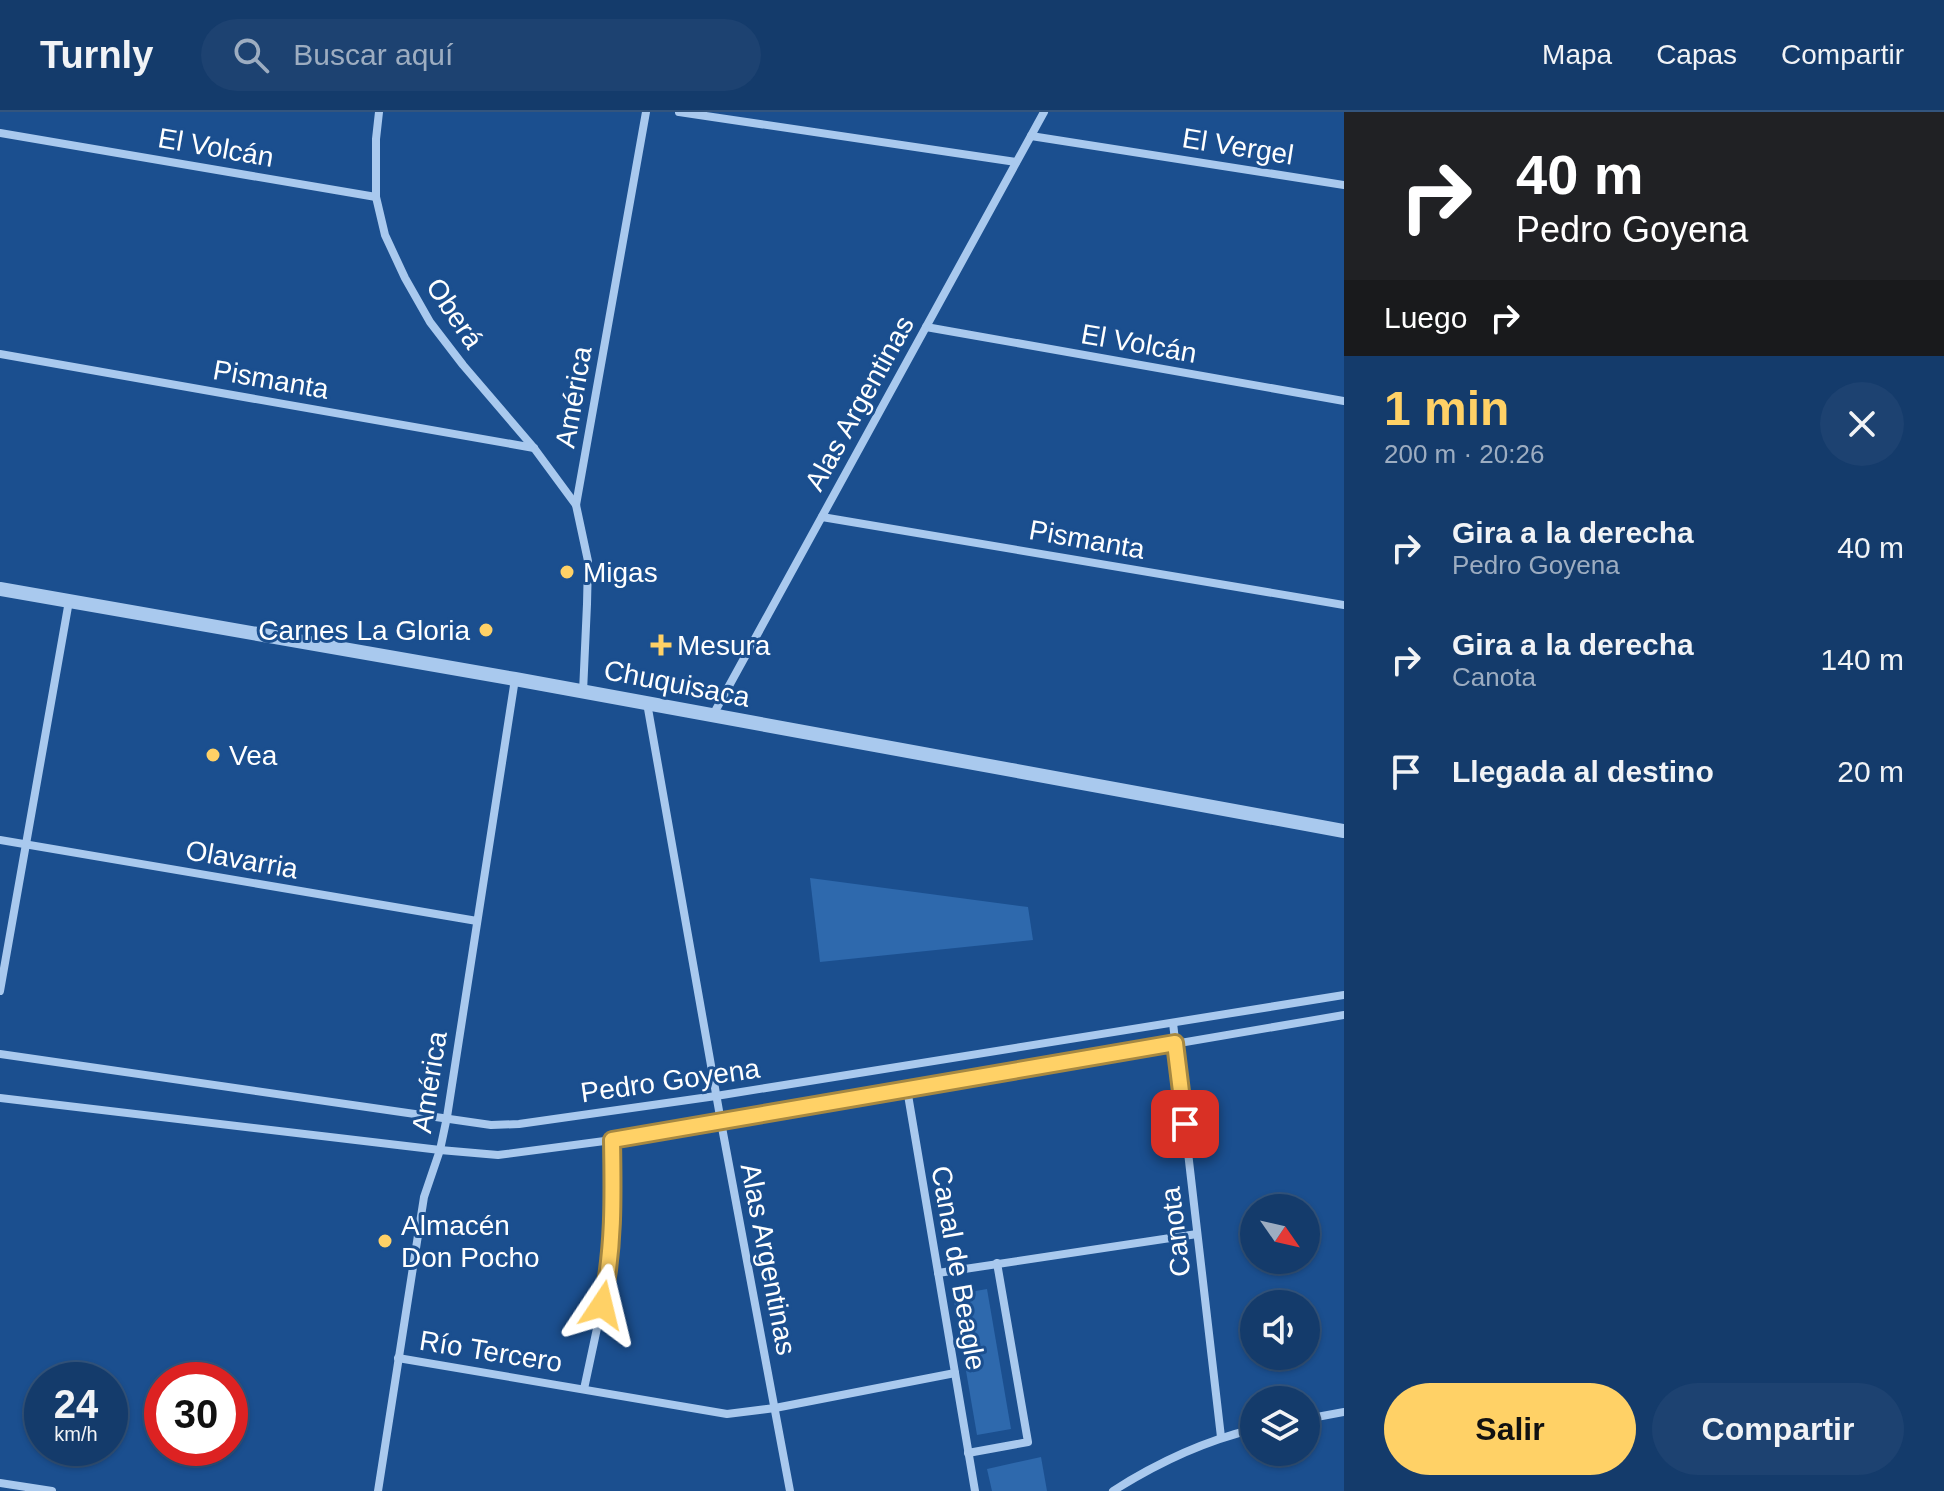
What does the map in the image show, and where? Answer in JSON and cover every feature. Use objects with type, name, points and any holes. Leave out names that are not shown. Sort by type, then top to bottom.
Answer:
[{"type":"street","name":"Oberá","points":[[379,112],[376,197],[385,235],[405,278],[430,322],[534,448],[576,505]]},
{"type":"street","name":"América","points":[[583,692],[588,561],[576,505],[646,112]]},
{"type":"street","points":[[679,112],[1016,162]]},
{"type":"street","name":"Alas Argentinas","points":[[713,716],[1044,112]]},
{"type":"street","name":"El Volcán","points":[[0,133],[376,197]]},
{"type":"street","name":"El Vergel","points":[[1031,136],[1344,185]]},
{"type":"street","name":"El Volcán","points":[[926,327],[1344,401]]},
{"type":"street","name":"Pismanta","points":[[0,354],[534,448]]},
{"type":"street","name":"Pismanta","points":[[822,517],[1344,605]]},
{"type":"street","name":"Chuquisaca","points":[[0,589],[515,679],[1344,831]]},
{"type":"street","points":[[0,991],[69,601]]},
{"type":"street","name":"América","points":[[378,1491],[424,1197],[447,1117],[515,679]]},
{"type":"street","name":"Alas Argentinas","points":[[647,703],[790,1491]]},
{"type":"street","name":"Olavarria","points":[[0,840],[477,921]]},
{"type":"street","name":"Pedro Goyena","points":[[0,1054],[491,1125],[519,1124],[716,1096],[1344,995]]},
{"type":"street","name":"Pedro Goyena","points":[[0,1098],[498,1155],[721,1122],[1344,1015]]},
{"type":"street","name":"Canota","points":[[1173,1023],[1221,1437]]},
{"type":"street","name":"Canal de Beagle","points":[[907,1089],[975,1491]]},
{"type":"street","points":[[584,1389],[608,1277],[613,1226],[612,1140]]},
{"type":"street","points":[[938,1273],[1197,1234]]},
{"type":"street","name":"Canal de Beagle","points":[[968,1453],[1028,1442],[997,1263]]},
{"type":"street","name":"Río Tercero","points":[[398,1358],[727,1414],[775,1408],[955,1373]]},
{"type":"street","points":[[1320,1416],[1344,1412]]},
{"type":"street","points":[[1113,1491],[1175,1458],[1221,1437],[1240,1432]]},
{"type":"street","points":[[0,1483],[52,1491]]},
{"type":"shaded area","points":[[810,878],[1028,907],[1033,940],[820,962]]},
{"type":"shaded area","points":[[987,1289],[1011,1429],[977,1435],[953,1295]]},
{"type":"shaded area","points":[[1041,1457],[1047,1491],[992,1491],[987,1469]]},
{"type":"place","name":"Migas","points":[[567,572]]},
{"type":"place","name":"Carnes La Gloria","points":[[486,630]]},
{"type":"place","name":"Mesura","points":[[661,645]]},
{"type":"place","name":"Vea","points":[[213,755]]},
{"type":"place","name":"Almacén Don Pocho","points":[[385,1241]]},
{"type":"route","points":[[602,1305],[613,1226],[612,1140],[1175,1043],[1185,1124]]}]
